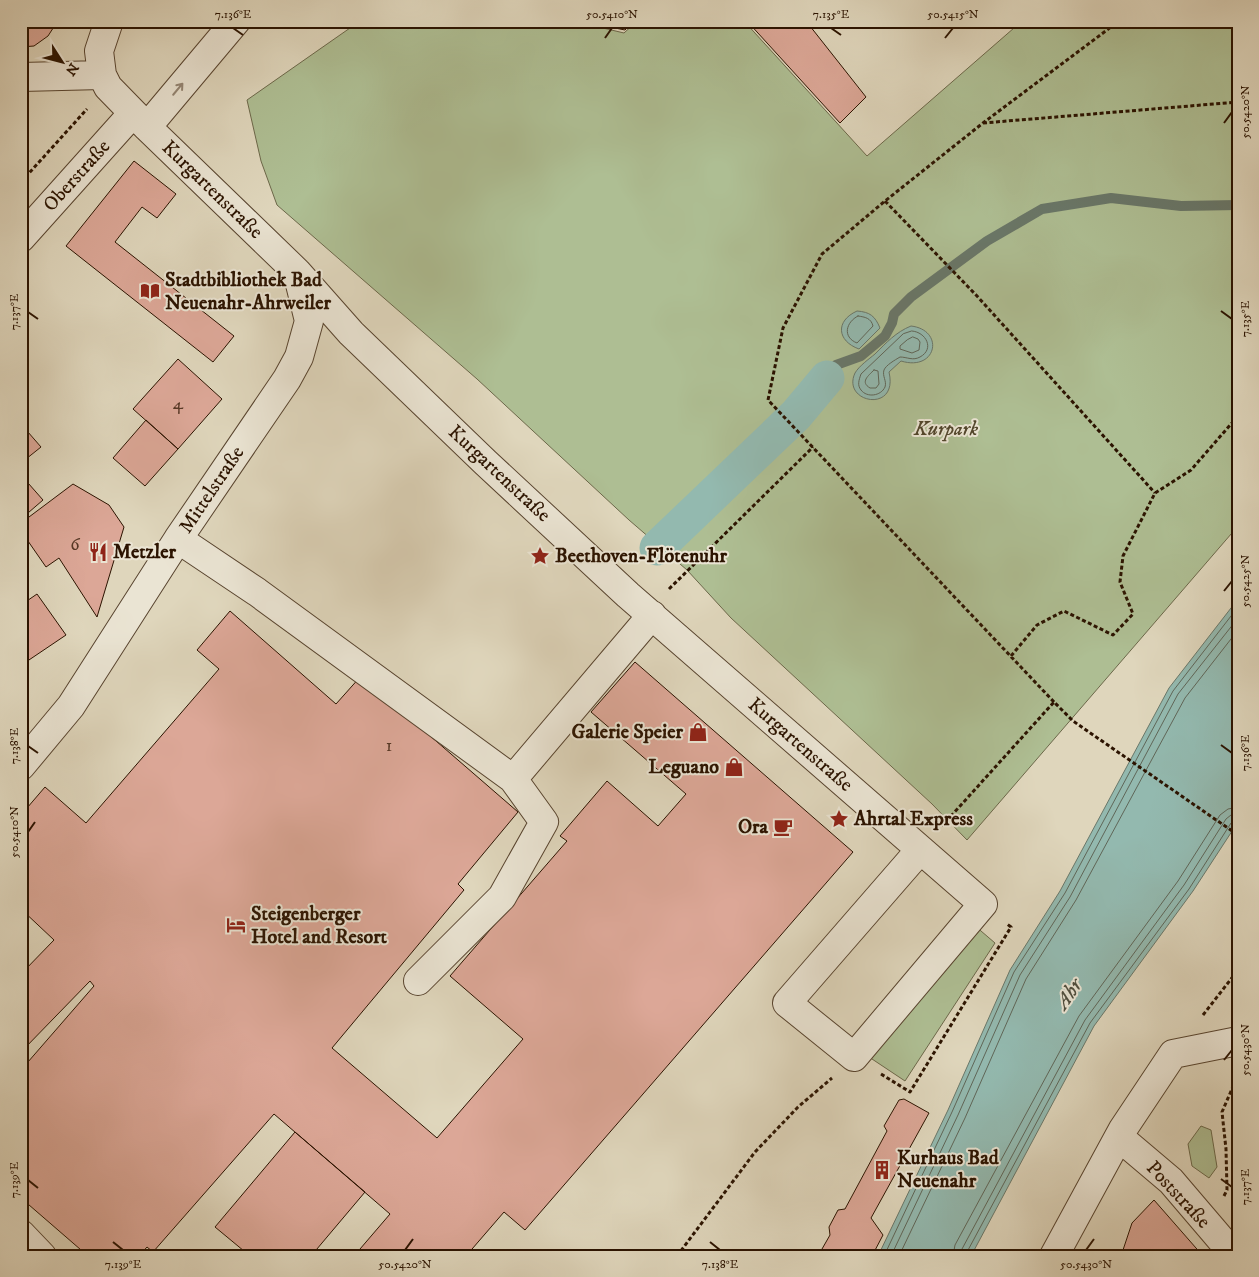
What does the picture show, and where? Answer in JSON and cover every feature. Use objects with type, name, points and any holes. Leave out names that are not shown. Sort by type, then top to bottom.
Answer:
[{"type":"street","points":[[21,77],[105,81],[99,51],[110,21]]},
{"type":"street","name":"Oberstraße","points":[[21,238],[236,21]]},
{"type":"street","name":"Kurgartenstraße","points":[[105,81],[140,120],[297,272],[351,333],[485,462],[652,615],[983,904],[854,1057]]},
{"type":"street","name":"Mittelstraße","points":[[21,766],[70,706],[178,539],[287,379],[299,357],[309,321],[297,272]]},
{"type":"street","points":[[178,539],[257,592],[513,779],[544,822],[502,897],[418,981]]},
{"type":"street","points":[[513,779],[652,615]]},
{"type":"street","points":[[854,1057],[786,1003],[920,850]]},
{"type":"street","points":[[1054,1256],[1119,1137],[1173,1054],[1238,1041]]},
{"type":"street","name":"Poststraße","points":[[1119,1137],[1171,1181],[1234,1256]]},
{"type":"street","points":[[21,1234],[42,1256]]},
{"type":"path","points":[[1119,21],[983,123],[822,254],[783,328],[768,400],[1073,721],[1238,835]]},
{"type":"path","points":[[21,182],[105,81]]},
{"type":"path","points":[[983,123],[1238,102]]},
{"type":"path","points":[[886,201],[978,296],[1155,493]]},
{"type":"path","points":[[1011,656],[1037,625],[1064,610],[1113,635],[1134,614],[1120,582],[1123,556],[1155,493],[1191,470],[1238,416]]},
{"type":"path","points":[[652,615],[669,588],[813,447]]},
{"type":"path","points":[[920,850],[1054,702]]},
{"type":"path","points":[[677,1256],[755,1152],[798,1107],[854,1057],[910,1092],[1011,927]]},
{"type":"path","points":[[1202,1016],[1238,970]]},
{"type":"path","points":[[1226,1149],[1222,1112],[1238,1076]]},
{"type":"green space","name":"Kurpark","points":[[360,21],[596,21],[603,28],[624,33],[637,21],[744,21],[867,156],[1022,21],[1238,21],[1238,526],[967,840],[932,804],[731,618],[687,570],[629,520],[477,379],[277,205],[261,161],[247,100]]},
{"type":"green space","points":[[974,925],[995,943],[905,1081],[863,1053]]},
{"type":"green space","points":[[1201,1126],[1211,1130],[1217,1167],[1209,1178],[1192,1166],[1188,1144]]},
{"type":"water","points":[[857,311],[872,315],[880,328],[859,349],[846,341],[842,331],[842,325],[845,320]]},
{"type":"water","points":[[911,326],[922,329],[929,335],[932,349],[929,356],[923,361],[913,363],[901,361],[889,372],[890,385],[886,394],[879,399],[862,397],[856,391],[853,383],[857,370],[891,338]]},
{"type":"water","name":"Ahr","points":[[1238,599],[1238,822],[1193,891],[1094,1026],[971,1256],[878,1256],[948,1110],[1010,970],[1060,891],[1169,688]]},
{"type":"building","points":[[21,21],[57,22],[48,36],[34,46],[21,47]]},
{"type":"building","points":[[600,21],[634,21],[625,30],[605,26]]},
{"type":"building","points":[[747,21],[806,21],[866,97],[840,123]]},
{"type":"building","name":"Stadtbibliothek Bad Neuenahr-Ahrweiler","points":[[134,161],[176,194],[157,218],[142,207],[115,242],[234,336],[213,362],[66,246]]},
{"type":"building","points":[[178,359],[222,399],[178,449],[133,409]]},
{"type":"building","points":[[146,420],[178,449],[145,486],[113,458]]},
{"type":"building","points":[[21,424],[41,447],[21,463]]},
{"type":"building","points":[[21,475],[43,500],[21,519]]},
{"type":"building","points":[[73,484],[109,505],[124,527],[97,617],[59,558],[46,567],[21,531],[21,523]]},
{"type":"building","points":[[37,594],[66,635],[23,664],[21,661],[21,605]]},
{"type":"building","name":"Steigenberger Hotel and Resort","points":[[230,611],[336,704],[361,676],[518,812],[458,884],[464,890],[332,1048],[437,1138],[523,1039],[450,976],[567,841],[560,836],[607,781],[658,826],[686,794],[591,712],[635,662],[853,852],[525,1230],[504,1212],[466,1256],[354,1256],[390,1214],[274,1114],[153,1252],[147,1247],[139,1256],[88,1256],[21,1198],[21,1070],[94,986],[90,981],[21,1052],[21,974],[54,940],[21,909],[21,815],[45,787],[86,823],[219,669],[197,650]]},
{"type":"building","points":[[21,1052],[26,1057],[21,1062]]},
{"type":"building","name":"Kurhaus Bad Neuenahr","points":[[904,1099],[929,1113],[871,1218],[883,1235],[872,1256],[818,1256],[830,1235],[829,1227],[838,1210],[845,1209],[887,1131],[884,1126],[899,1100]]},
{"type":"building","points":[[1238,1104],[1238,1145],[1233,1142],[1233,1111]]},
{"type":"building","points":[[295,1132],[365,1192],[311,1256],[250,1256],[215,1227]]},
{"type":"building","points":[[1154,1200],[1203,1256],[1121,1256],[1132,1223]]},
{"type":"waterway","points":[[827,378],[836,365],[861,356],[885,336],[892,323],[894,314],[911,297],[987,241],[1042,209],[1111,198],[1181,206],[1238,205]]},
{"type":"waterway","points":[[657,548],[796,415],[827,378]]},
{"type":"place","name":"Stadtbibliothek Bad Neuenahr-Ahrweiler","points":[[150,291]]},
{"type":"place","name":"Metzler","points":[[98,552]]},
{"type":"place","name":"Beethoven-Flötenuhr","points":[[540,556]]},
{"type":"place","name":"Galerie Speier","points":[[698,732]]},
{"type":"place","name":"Leguano","points":[[734,767]]},
{"type":"place","name":"Ahrtal Express","points":[[839,819]]},
{"type":"place","name":"Ora","points":[[783,827]]},
{"type":"place","name":"Steigenberger Hotel and Resort","points":[[236,925]]},
{"type":"place","name":"Kurhaus Bad Neuenahr","points":[[882,1170]]}]
